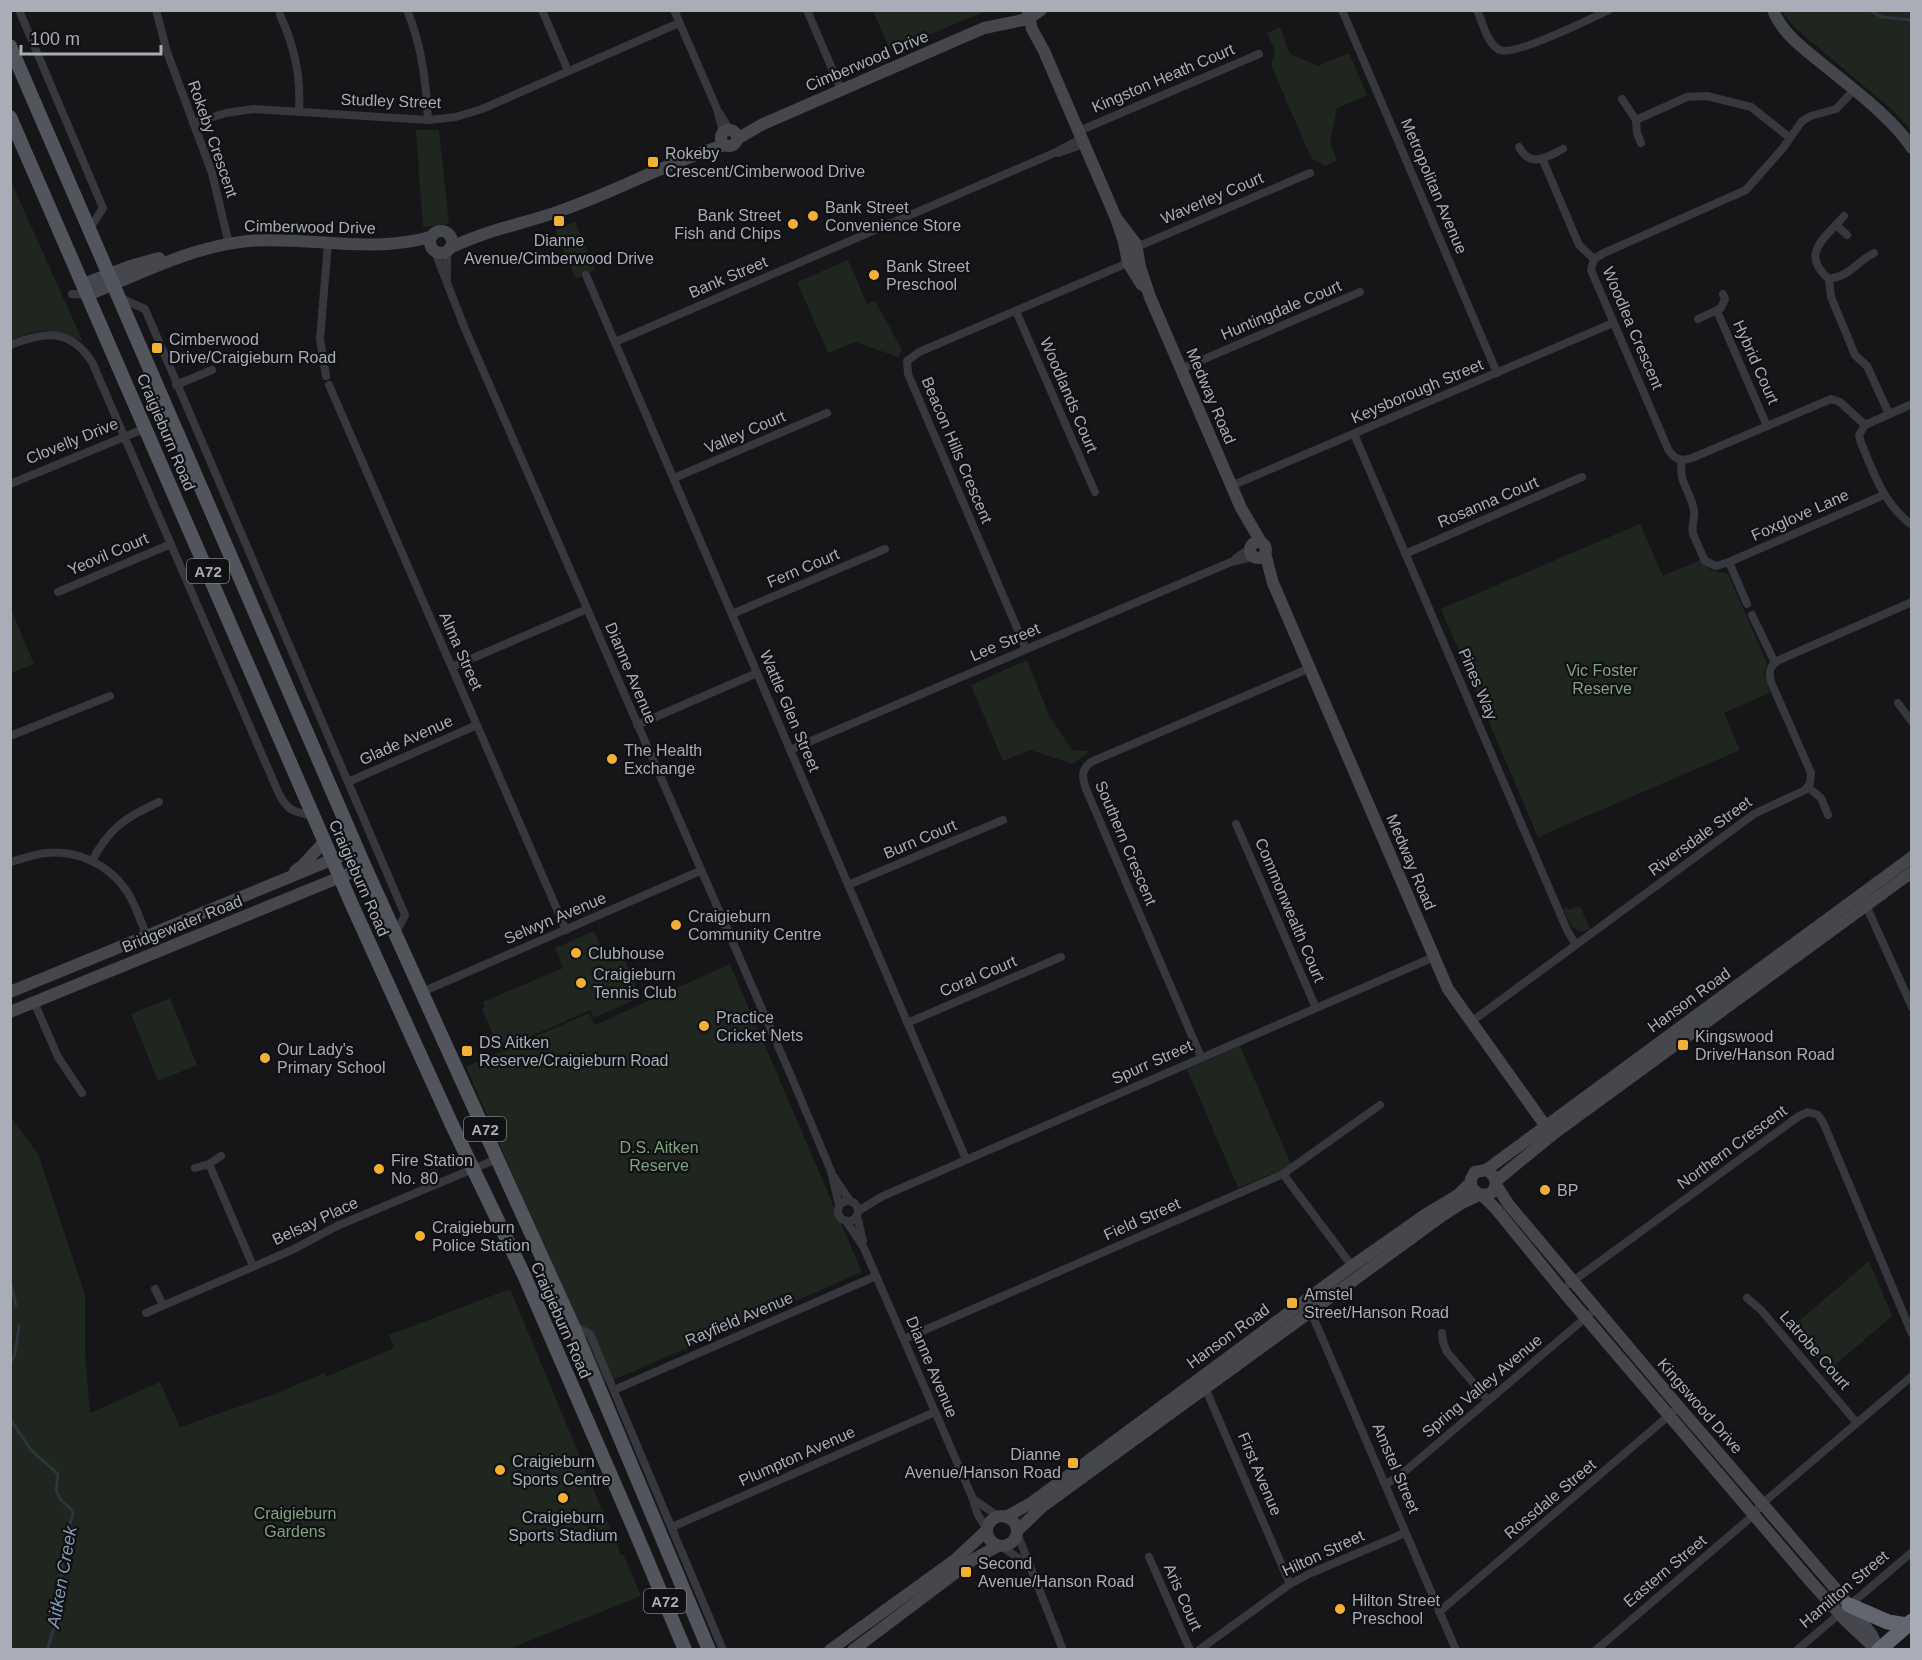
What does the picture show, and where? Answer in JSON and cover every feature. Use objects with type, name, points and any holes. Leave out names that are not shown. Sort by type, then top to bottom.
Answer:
[{"type":"highway","points":[[1844,1610],[1888,1622],[1909,1623]]},
{"type":"highway","points":[[1878,1650],[1909,1623]]},
{"type":"main road","name":"Craigieburn Road","points":[[10,46],[365,867],[499,1158],[573,1326],[709,1650]]},
{"type":"main road","name":"Craigieburn Road","points":[[10,117],[341,878],[547,1329],[685,1650]]},
{"type":"street","points":[[19,10],[103,208],[90,228]]},
{"type":"street","name":"Rokeby Crescent","points":[[156,10],[166,52],[217,190],[229,244]]},
{"type":"street","points":[[407,10],[416,32],[424,69],[428,120]]},
{"type":"street","points":[[542,10],[568,71]]},
{"type":"street","points":[[674,10],[728,135]]},
{"type":"street","points":[[807,10],[841,90]]},
{"type":"street","name":"Metropolitan Avenue","points":[[1342,10],[1497,373]]},
{"type":"street","points":[[1477,10],[1490,40],[1506,52],[1525,47],[1609,10]]},
{"type":"street","points":[[1773,10],[1779,24],[1797,44],[1892,123],[1911,148]]},
{"type":"street","name":"Cimberwood Drive","points":[[86,290],[184,254],[229,244],[272,240],[401,244],[441,251],[485,233],[570,208],[700,152],[728,135],[763,124],[984,28],[1007,15],[1032,13]]},
{"type":"street","name":"Medway Road","points":[[1032,13],[1044,51],[1241,508],[1255,551],[1273,583],[1448,989],[1549,1131]]},
{"type":"street","points":[[280,15],[294,48],[297,62],[300,88],[299,112]]},
{"type":"street","name":"Studley Street","points":[[193,123],[212,116],[239,111],[265,110],[428,120],[456,117],[679,23]]},
{"type":"street","name":"Kingston Heath Court","points":[[1082,137],[1258,54]]},
{"type":"street","name":"Woodlea Crescent","points":[[1682,460],[1672,456],[1668,449],[1592,274],[1591,266],[1594,259],[1614,248],[1740,194],[1755,182],[1784,148],[1789,137],[1802,121],[1836,109],[1854,90]]},
{"type":"street","points":[[1636,120],[1687,98],[1707,96],[1751,106],[1789,137]]},
{"type":"street","points":[[1622,99],[1636,120],[1641,143]]},
{"type":"street","name":"Bank Street","points":[[615,342],[1052,154],[1082,137]]},
{"type":"street","points":[[1519,147],[1528,158],[1542,158],[1563,149]]},
{"type":"street","points":[[1542,158],[1579,245],[1594,259]]},
{"type":"street","name":"Waverley Court","points":[[1132,255],[1310,173]]},
{"type":"street","points":[[1844,216],[1818,246],[1814,255],[1818,267],[1829,279],[1830,297],[1855,355],[1867,366],[1889,414]]},
{"type":"street","points":[[1836,225],[1847,235]]},
{"type":"street","name":"Cimberwood Drive","points":[[401,244],[430,237],[438,231],[485,233]]},
{"type":"street","points":[[430,237],[429,244],[441,251],[451,237],[446,232]]},
{"type":"street","name":"Alma Street","points":[[328,243],[320,339],[328,381],[566,930]]},
{"type":"street","name":"Dianne Avenue","points":[[441,251],[448,284],[460,318],[831,1172],[839,1205]]},
{"type":"street","points":[[1829,279],[1852,270],[1874,253]]},
{"type":"street","name":"Beacon Hills Crescent","points":[[1026,650],[908,374],[907,365],[910,358],[919,352],[1017,311],[1132,255]]},
{"type":"street","name":"Wattle Glen Street","points":[[586,275],[966,1159]]},
{"type":"street","name":"Huntingdale Court","points":[[1181,369],[1360,292]]},
{"type":"street","name":"Hybrid Court","points":[[1698,319],[1717,311],[1724,304],[1723,294]]},
{"type":"street","name":"Craigieburn Road","points":[[120,298],[145,309],[405,915],[396,933]]},
{"type":"street","name":"Woodlands Court","points":[[1017,311],[1095,492]]},
{"type":"street","name":"Hybrid Court","points":[[1717,311],[1767,426]]},
{"type":"street","name":"Keysborough Street","points":[[1231,486],[1613,323]]},
{"type":"street","points":[[10,345],[40,334],[55,334],[72,340],[83,348],[92,362],[125,437],[279,794],[291,811],[315,818]]},
{"type":"street","points":[[176,385],[212,370]]},
{"type":"street","points":[[1747,604],[1729,562],[1716,566],[1708,563],[1703,557],[1692,530],[1694,512],[1680,476],[1682,460],[1692,458],[1831,399],[1840,402],[1865,425]]},
{"type":"street","points":[[1911,404],[1865,425],[1860,431],[1860,439],[1884,495],[1895,511],[1911,525]]},
{"type":"street","name":"Valley Court","points":[[674,478],[827,412]]},
{"type":"street","name":"Clovelly Drive","points":[[10,484],[146,428]]},
{"type":"street","name":"Pines Way","points":[[1354,434],[1567,930],[1576,945]]},
{"type":"street","name":"Rosanna Court","points":[[1405,554],[1582,477]]},
{"type":"street","name":"Foxglove Lane","points":[[1729,562],[1884,495]]},
{"type":"street","points":[[237,569],[244,543]]},
{"type":"street","name":"Yeovil Court","points":[[58,592],[171,544]]},
{"type":"street","name":"Fern Court","points":[[732,614],[885,549]]},
{"type":"street","name":"Lee Street","points":[[790,750],[1255,551]]},
{"type":"street","points":[[1828,816],[1821,798],[1808,787],[1810,773],[1771,682],[1769,672],[1774,663],[1911,602]]},
{"type":"street","points":[[452,667],[587,609]]},
{"type":"street","points":[[1752,615],[1774,663]]},
{"type":"street","name":"Southern Crescent","points":[[1201,1057],[1086,789],[1082,778],[1084,767],[1090,762],[1310,669]]},
{"type":"street","points":[[637,725],[757,673]]},
{"type":"street","points":[[10,736],[110,696]]},
{"type":"street","points":[[1898,703],[1911,722]]},
{"type":"street","name":"Glade Avenue","points":[[348,782],[477,725]]},
{"type":"street","name":"Riversdale Street","points":[[1471,1022],[1754,814],[1808,787]]},
{"type":"street","points":[[92,861],[103,841],[115,827],[132,814],[159,802]]},
{"type":"street","name":"Burn Court","points":[[848,885],[1003,820]]},
{"type":"street","name":"Commonwealth Court","points":[[1236,824],[1316,1008]]},
{"type":"street","points":[[278,902],[271,886],[302,866],[325,841]]},
{"type":"street","name":"Bridgewater Road","points":[[10,992],[358,849]]},
{"type":"street","points":[[10,862],[32,855],[55,852],[92,861],[109,872],[126,890],[154,953]]},
{"type":"street","name":"Hanson Road","points":[[1486,1170],[1549,1131],[1863,900],[1911,857]]},
{"type":"street","name":"Bridgewater Road","points":[[10,1012],[365,867]]},
{"type":"street","name":"Selwyn Avenue","points":[[422,992],[700,871]]},
{"type":"street","name":"Hanson Road","points":[[1863,900],[1911,872]]},
{"type":"street","points":[[1863,900],[1911,1007]]},
{"type":"street","name":"Coral Court","points":[[907,1023],[1061,957]]},
{"type":"street","name":"Spurr Street","points":[[855,1208],[1434,957]]},
{"type":"street","points":[[34,1002],[58,1057],[82,1093]]},
{"type":"street","name":"Field Street","points":[[904,1339],[1283,1174],[1380,1105]]},
{"type":"street","name":"Northern Crescent","points":[[1562,1290],[1799,1116],[1808,1112],[1818,1115],[1823,1122],[1911,1334]]},
{"type":"street","name":"Hanson Road","points":[[1496,1183],[1549,1131]]},
{"type":"street","points":[[195,1168],[209,1164],[221,1156]]},
{"type":"street","name":"Belsay Place","points":[[146,1313],[292,1250],[337,1226],[457,1175],[470,1164],[499,1158]]},
{"type":"street","points":[[209,1164],[253,1266]]},
{"type":"street","points":[[1486,1170],[1493,1174],[1496,1183],[1490,1194],[1481,1196],[1472,1190],[1470,1183],[1475,1172],[1486,1170]]},
{"type":"street","name":"Dianne Avenue","points":[[831,1172],[855,1208],[864,1248]]},
{"type":"street","points":[[1283,1174],[1355,1272]]},
{"type":"street","name":"Hanson Road","points":[[1017,1532],[1042,1508],[1206,1390],[1425,1215],[1458,1195],[1470,1183]]},
{"type":"street","name":"Kingswood Drive","points":[[1496,1183],[1503,1197],[1596,1309],[1822,1573],[1844,1610]]},
{"type":"street","name":"Hanson Road","points":[[1355,1272],[1453,1208],[1481,1196]]},
{"type":"street","name":"Kingswood Drive","points":[[1481,1196],[1811,1582],[1872,1635],[1878,1650]]},
{"type":"street","points":[[844,1201],[855,1208],[852,1221],[846,1221],[838,1215],[839,1205],[844,1201]]},
{"type":"street","name":"Dianne Avenue","points":[[846,1221],[864,1248],[973,1498],[977,1513],[987,1531]]},
{"type":"street","points":[[1515,1233],[1526,1225]]},
{"type":"street","name":"Rayfield Avenue","points":[[614,1390],[876,1276]]},
{"type":"street","points":[[155,1289],[163,1305]]},
{"type":"street","name":"Latrobe Court","points":[[1748,1298],[1768,1318],[1857,1423]]},
{"type":"street","name":"Hanson Road","points":[[1002,1516],[1035,1500],[1199,1377],[1308,1307]]},
{"type":"street","name":"Amstel Street","points":[[1308,1307],[1455,1650]]},
{"type":"street","name":"Spring Valley Avenue","points":[[1385,1484],[1397,1478],[1596,1309]]},
{"type":"street","name":"Craigieburn Road","points":[[573,1326],[590,1334],[723,1650]]},
{"type":"street","points":[[1442,1333],[1447,1352],[1488,1400]]},
{"type":"street","points":[[1753,1515],[1763,1503],[1911,1376]]},
{"type":"street","name":"First Avenue","points":[[1199,1377],[1290,1584]]},
{"type":"street","name":"Rossdale Street","points":[[1439,1612],[1679,1407]]},
{"type":"street","name":"Plumpton Avenue","points":[[672,1527],[935,1412]]},
{"type":"street","points":[[973,1498],[1013,1520],[1028,1565],[1063,1650]]},
{"type":"street","name":"Eastern Street","points":[[1596,1650],[1753,1515]]},
{"type":"street","points":[[830,1650],[956,1558],[987,1531],[990,1522],[1002,1516]]},
{"type":"street","points":[[987,1531],[991,1542],[1028,1565]]},
{"type":"street","points":[[853,1650],[974,1558],[1013,1541],[1017,1532]]},
{"type":"street","name":"Hilton Street","points":[[1199,1650],[1290,1584],[1405,1533]]},
{"type":"street","name":"Hamilton Street","points":[[1797,1650],[1911,1552]]},
{"type":"street","name":"Aris Court","points":[[1149,1557],[1190,1650]]},
{"type":"street","points":[[1811,1582],[1822,1573]]},
{"type":"green space","points":[[873,11],[986,11],[891,51]]},
{"type":"green space","points":[[1782,11],[1911,11],[1911,130],[1890,108],[1793,26]]},
{"type":"green space","points":[[1280,27],[1290,54],[1318,66],[1349,53],[1367,95],[1337,108],[1330,143],[1337,161],[1325,166],[1311,158],[1271,65],[1275,51],[1267,33]]},
{"type":"green space","points":[[416,130],[439,130],[449,224],[423,227]]},
{"type":"green space","points":[[10,179],[83,342],[64,334],[47,331],[31,333],[11,340]]},
{"type":"green space","points":[[575,222],[595,270],[576,279],[555,230]]},
{"type":"green space","points":[[848,260],[867,304],[875,301],[902,350],[898,357],[855,342],[828,353],[797,282]]},
{"type":"green space","name":"Vic Foster Reserve","points":[[1640,524],[1663,576],[1700,560],[1711,570],[1728,574],[1767,663],[1764,674],[1770,693],[1724,713],[1740,750],[1538,837],[1441,609]]},
{"type":"green space","points":[[11,609],[34,664],[10,673]]},
{"type":"green space","points":[[1027,660],[1049,715],[1072,750],[1090,751],[1073,764],[1030,750],[1003,761],[971,685]]},
{"type":"green space","points":[[1580,906],[1590,929],[1582,932],[1572,927],[1563,909],[1567,907],[1569,910]]},
{"type":"green space","name":"Craigieburn Tennis Club","points":[[594,931],[607,960],[622,954],[641,997],[594,1018],[590,1010],[500,1050],[482,1009],[485,1007],[483,1002],[563,968],[555,948]]},
{"type":"green space","name":"D.S. Aitken Reserve","points":[[730,964],[862,1272],[604,1384],[466,1067],[589,1013],[595,1025]]},
{"type":"green space","points":[[170,998],[197,1065],[158,1081],[131,1014]]},
{"type":"green space","points":[[1240,1046],[1291,1164],[1238,1188],[1187,1069]]},
{"type":"green space","name":"Craigieburn Gardens","points":[[10,1116],[38,1154],[85,1295],[85,1355],[90,1413],[160,1382],[180,1427],[275,1394],[324,1373],[326,1377],[394,1348],[389,1335],[510,1289],[621,1555],[623,1554],[641,1596],[509,1649],[11,1649]]},
{"type":"green space","points":[[1869,1261],[1892,1316],[1828,1371],[1791,1328]]},
{"type":"waterway","points":[[1869,10],[1882,17],[1912,20]]},
{"type":"waterway","name":"Aitken Creek","points":[[10,1280],[16,1306]]},
{"type":"waterway","name":"Aitken Creek","points":[[10,1365],[15,1354],[19,1326]]},
{"type":"waterway","name":"Aitken Creek","points":[[10,1419],[31,1450],[58,1474],[56,1490],[60,1499],[72,1510],[73,1514],[61,1574],[56,1622],[47,1650]]},
{"type":"place","name":"Rokeby Crescent/Cimberwood Drive","points":[[653,162]]},
{"type":"place","name":"Bank Street Convenience Store","points":[[813,216]]},
{"type":"place","name":"Dianne Avenue/Cimberwood Drive","points":[[559,221]]},
{"type":"place","name":"Bank Street Fish and Chips","points":[[793,224]]},
{"type":"place","name":"Bank Street Preschool","points":[[874,275]]},
{"type":"place","name":"Cimberwood Drive/Craigieburn Road","points":[[157,348]]},
{"type":"place","name":"The Health Exchange","points":[[612,759]]},
{"type":"place","name":"Craigieburn Community Centre","points":[[676,925]]},
{"type":"place","name":"Clubhouse","points":[[576,953]]},
{"type":"place","name":"Craigieburn Tennis Club","points":[[581,983]]},
{"type":"place","name":"Practice Cricket Nets","points":[[704,1026]]},
{"type":"place","name":"Kingswood Drive/Hanson Road","points":[[1683,1045]]},
{"type":"place","name":"DS Aitken Reserve/Craigieburn Road","points":[[467,1051]]},
{"type":"place","name":"Our Lady's Primary School","points":[[265,1058]]},
{"type":"place","name":"Fire Station No. 80","points":[[379,1169]]},
{"type":"place","name":"BP","points":[[1545,1190]]},
{"type":"place","name":"Craigieburn Police Station","points":[[420,1236]]},
{"type":"place","name":"Amstel Street/Hanson Road","points":[[1292,1303]]},
{"type":"place","name":"Dianne Avenue/Hanson Road","points":[[1073,1463]]},
{"type":"place","name":"Craigieburn Sports Centre","points":[[500,1470]]},
{"type":"place","name":"Craigieburn Sports Stadium","points":[[563,1498]]},
{"type":"place","name":"Second Avenue/Hanson Road","points":[[966,1572]]},
{"type":"place","name":"Hilton Street Preschool","points":[[1340,1609]]}]
